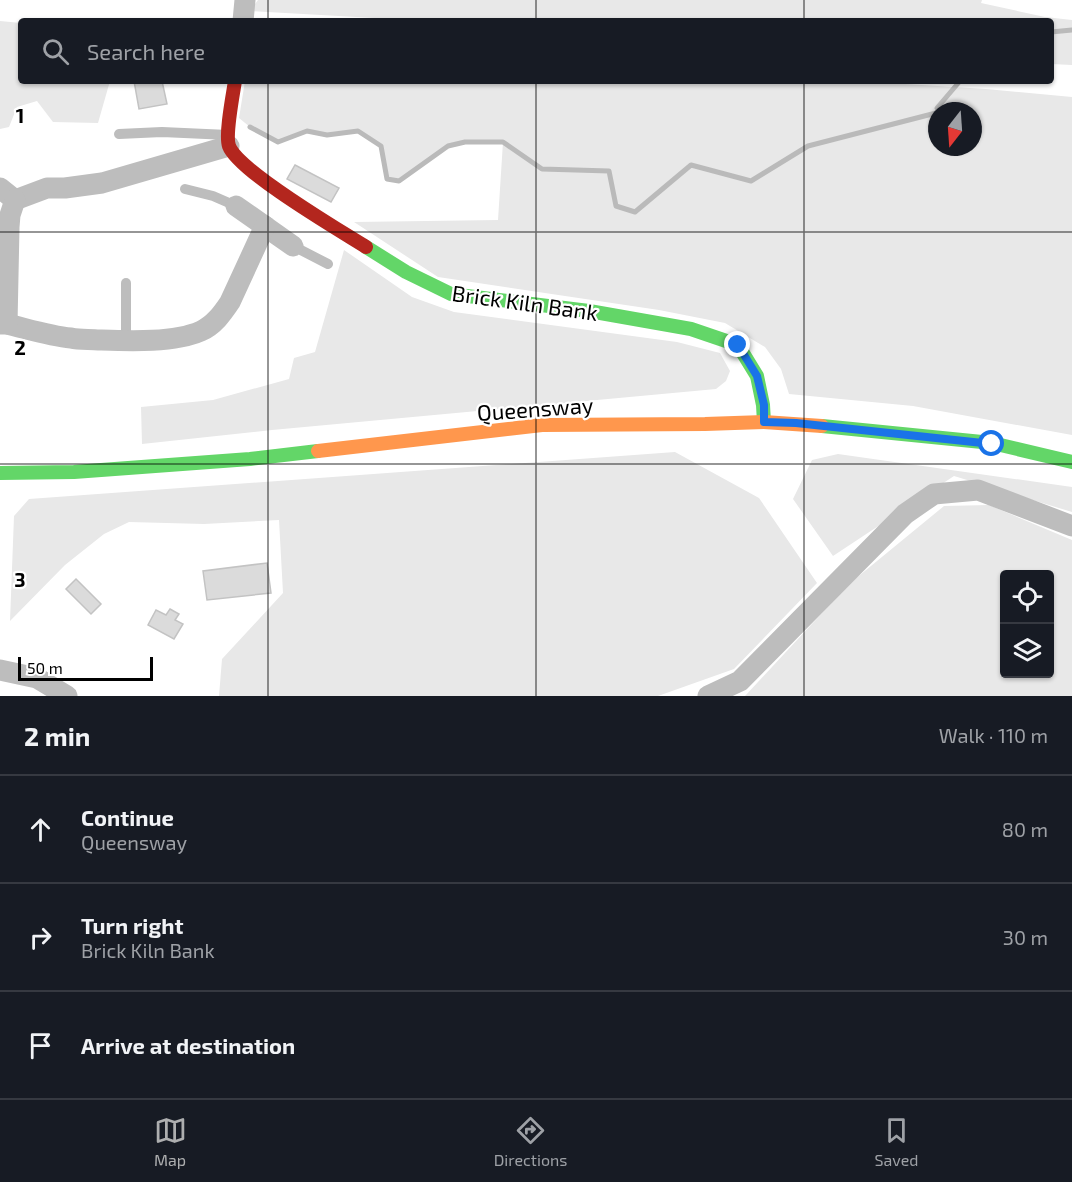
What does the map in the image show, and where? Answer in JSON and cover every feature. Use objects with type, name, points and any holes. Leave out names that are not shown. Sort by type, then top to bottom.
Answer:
[{"type":"main road","points":[[229,141],[235,84]]},
{"type":"main road","name":"Brick Kiln Bank","points":[[229,141],[240,162],[280,192],[406,272],[451,294],[589,311],[691,329],[738,345],[757,376],[764,405],[764,422]]},
{"type":"main road","name":"Queensway","points":[[0,473],[75,472],[250,459],[542,425],[764,422],[796,423],[992,444],[1072,462]]},
{"type":"street","points":[[243,18],[245,0]]},
{"type":"street","points":[[229,141],[102,183],[8,194],[10,215],[4,324],[71,338],[126,341],[180,337],[200,332],[212,324],[230,302],[265,226]]},
{"type":"street","points":[[236,206],[293,246]]},
{"type":"street","points":[[708,696],[741,681],[905,513],[934,494],[978,490],[1072,526]]},
{"type":"street","points":[[0,670],[37,678],[67,696]]},
{"type":"lane","points":[[119,134],[162,132],[229,141]]},
{"type":"lane","points":[[185,189],[213,196],[236,206]]},
{"type":"lane","points":[[293,246],[328,264]]},
{"type":"lane","points":[[126,283],[126,341]]},
{"type":"shaded area","points":[[258,0],[982,0],[981,3],[1054,18],[375,18],[250,11]]},
{"type":"shaded area","points":[[1054,18],[1072,20],[1072,65],[1054,64]]},
{"type":"shaded area","points":[[0,21],[18,23],[18,84],[109,84],[98,123],[53,122],[37,101],[17,107],[9,127],[0,129]]},
{"type":"shaded area","points":[[245,84],[905,84],[1072,97],[1072,435],[913,406],[789,394],[781,369],[765,347],[725,323],[659,310],[438,277],[354,222],[498,220],[503,142],[465,142],[448,146],[399,181],[387,179],[381,146],[359,131],[327,135],[307,131],[278,142],[250,127],[239,118]]},
{"type":"shaded area","points":[[344,250],[412,297],[454,312],[677,342],[720,353],[730,371],[726,381],[716,389],[142,444],[141,407],[213,400],[289,379],[294,358],[315,352]]},
{"type":"shaded area","points":[[675,452],[759,498],[817,583],[734,669],[658,696],[219,696],[222,659],[283,593],[279,520],[204,524],[129,522],[104,534],[65,565],[10,621],[14,516],[29,499]]},
{"type":"shaded area","points":[[838,454],[1072,487],[1072,512],[954,476],[833,556],[793,499],[812,460]]},
{"type":"shaded area","points":[[989,505],[1072,540],[1072,696],[745,696],[849,584],[944,506]]},
{"type":"building","points":[[135,84],[163,84],[167,104],[139,109]]},
{"type":"building","points":[[295,165],[339,188],[331,202],[287,179]]},
{"type":"building","points":[[267,563],[271,593],[207,600],[203,571]]},
{"type":"building","points":[[76,579],[101,604],[91,614],[66,589]]},
{"type":"building","points":[[170,609],[179,614],[175,620],[183,624],[174,639],[148,625],[156,610],[166,615]]},
{"type":"waterway","points":[[1054,32],[1072,30]]},
{"type":"waterway","points":[[942,102],[957,84]]},
{"type":"waterway","points":[[250,127],[278,142],[307,131],[327,135],[358,131],[381,146],[387,179],[399,181],[448,146],[465,142],[503,142],[542,169],[609,171],[616,206],[635,212],[691,165],[751,181],[808,146],[928,115]]},
{"type":"traffic: fast","points":[[366,247],[406,272],[451,294],[589,311],[691,329],[738,345],[757,376],[764,422]]},
{"type":"traffic: fast","points":[[822,426],[992,443],[1072,462]]},
{"type":"traffic: fast","points":[[0,473],[74,472],[250,459],[318,451]]},
{"type":"traffic: slow","points":[[318,451],[542,425],[764,422],[822,426]]},
{"type":"traffic: jam","points":[[235,84],[228,141],[236,157],[291,200],[366,247]]},
{"type":"route","points":[[738,345],[757,376],[764,405],[764,422],[796,423],[992,444]]}]
